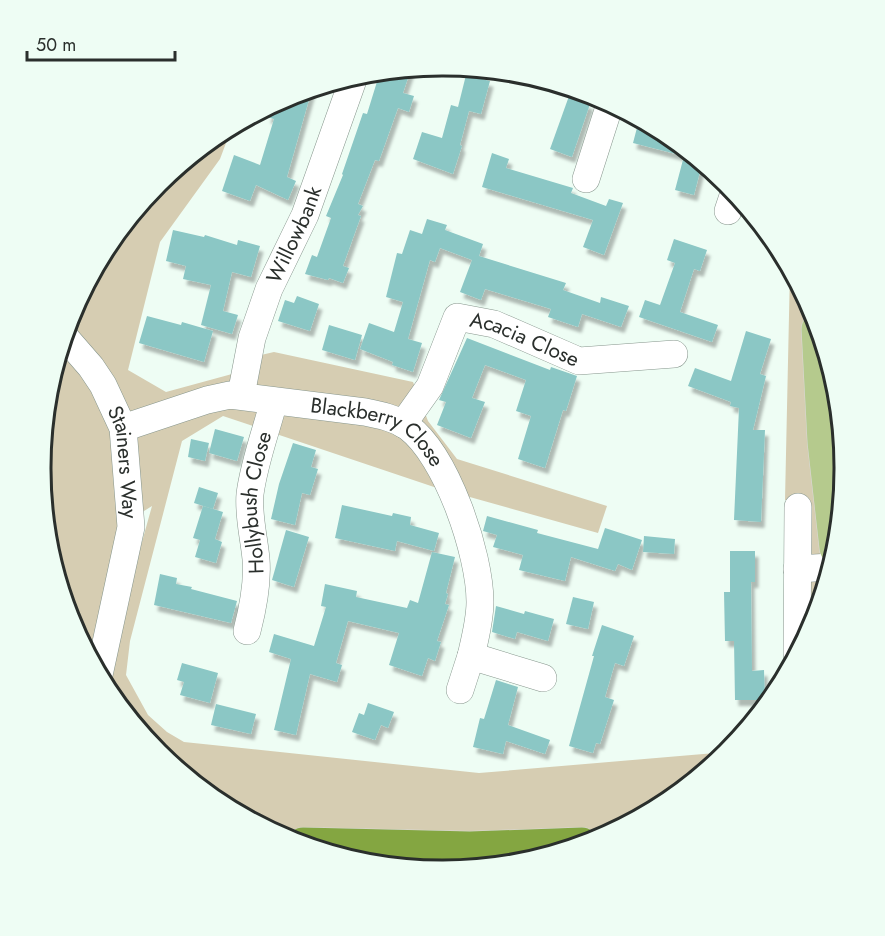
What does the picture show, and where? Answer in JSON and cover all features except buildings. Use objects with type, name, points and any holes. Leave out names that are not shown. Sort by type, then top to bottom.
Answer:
[{"type":"highway","points":[[337,845],[470,848],[547,845]]},
{"type":"main road","points":[[820,363],[824,442],[832,510]]},
{"type":"street","name":"Willowbank","points":[[241,395],[252,338],[285,238],[305,215],[349,88]]},
{"type":"street","points":[[585,179],[606,113]]},
{"type":"street","name":"Acacia Close","points":[[403,424],[430,386],[457,317],[494,324],[579,362],[674,354]]},
{"type":"street","name":"Stainers Way","points":[[71,344],[91,367],[123,428],[131,527],[102,662]]},
{"type":"street","name":"Blackberry Close","points":[[123,428],[207,400],[230,395],[365,412],[384,416],[403,424],[422,440],[439,463],[458,507],[476,567],[480,604],[471,656],[460,690]]},
{"type":"street","name":"Hollybush Close","points":[[259,616],[250,496],[253,476],[274,401]]},
{"type":"street","points":[[797,634],[798,507]]},
{"type":"street","points":[[797,569],[821,568]]},
{"type":"street","points":[[471,656],[543,678]]},
{"type":"shaded area","points":[[227,141],[220,159],[160,242],[128,370],[166,392],[232,374],[261,355],[274,352],[413,382],[428,421],[457,459],[607,506],[598,533],[434,487],[223,416],[182,441],[130,641],[126,675],[148,715],[167,732],[184,742],[479,773],[710,753],[660,794],[616,819],[583,833],[389,836],[292,830],[247,807],[204,779],[148,726],[112,677],[121,617],[152,506],[125,523],[93,645],[64,569],[54,519],[52,442],[54,417],[64,367],[91,295],[117,250],[166,191],[204,157]]},
{"type":"shaded area","points":[[790,287],[804,318],[821,367],[831,417],[833,442],[831,519],[821,569],[805,614],[803,501],[785,500]]}]
